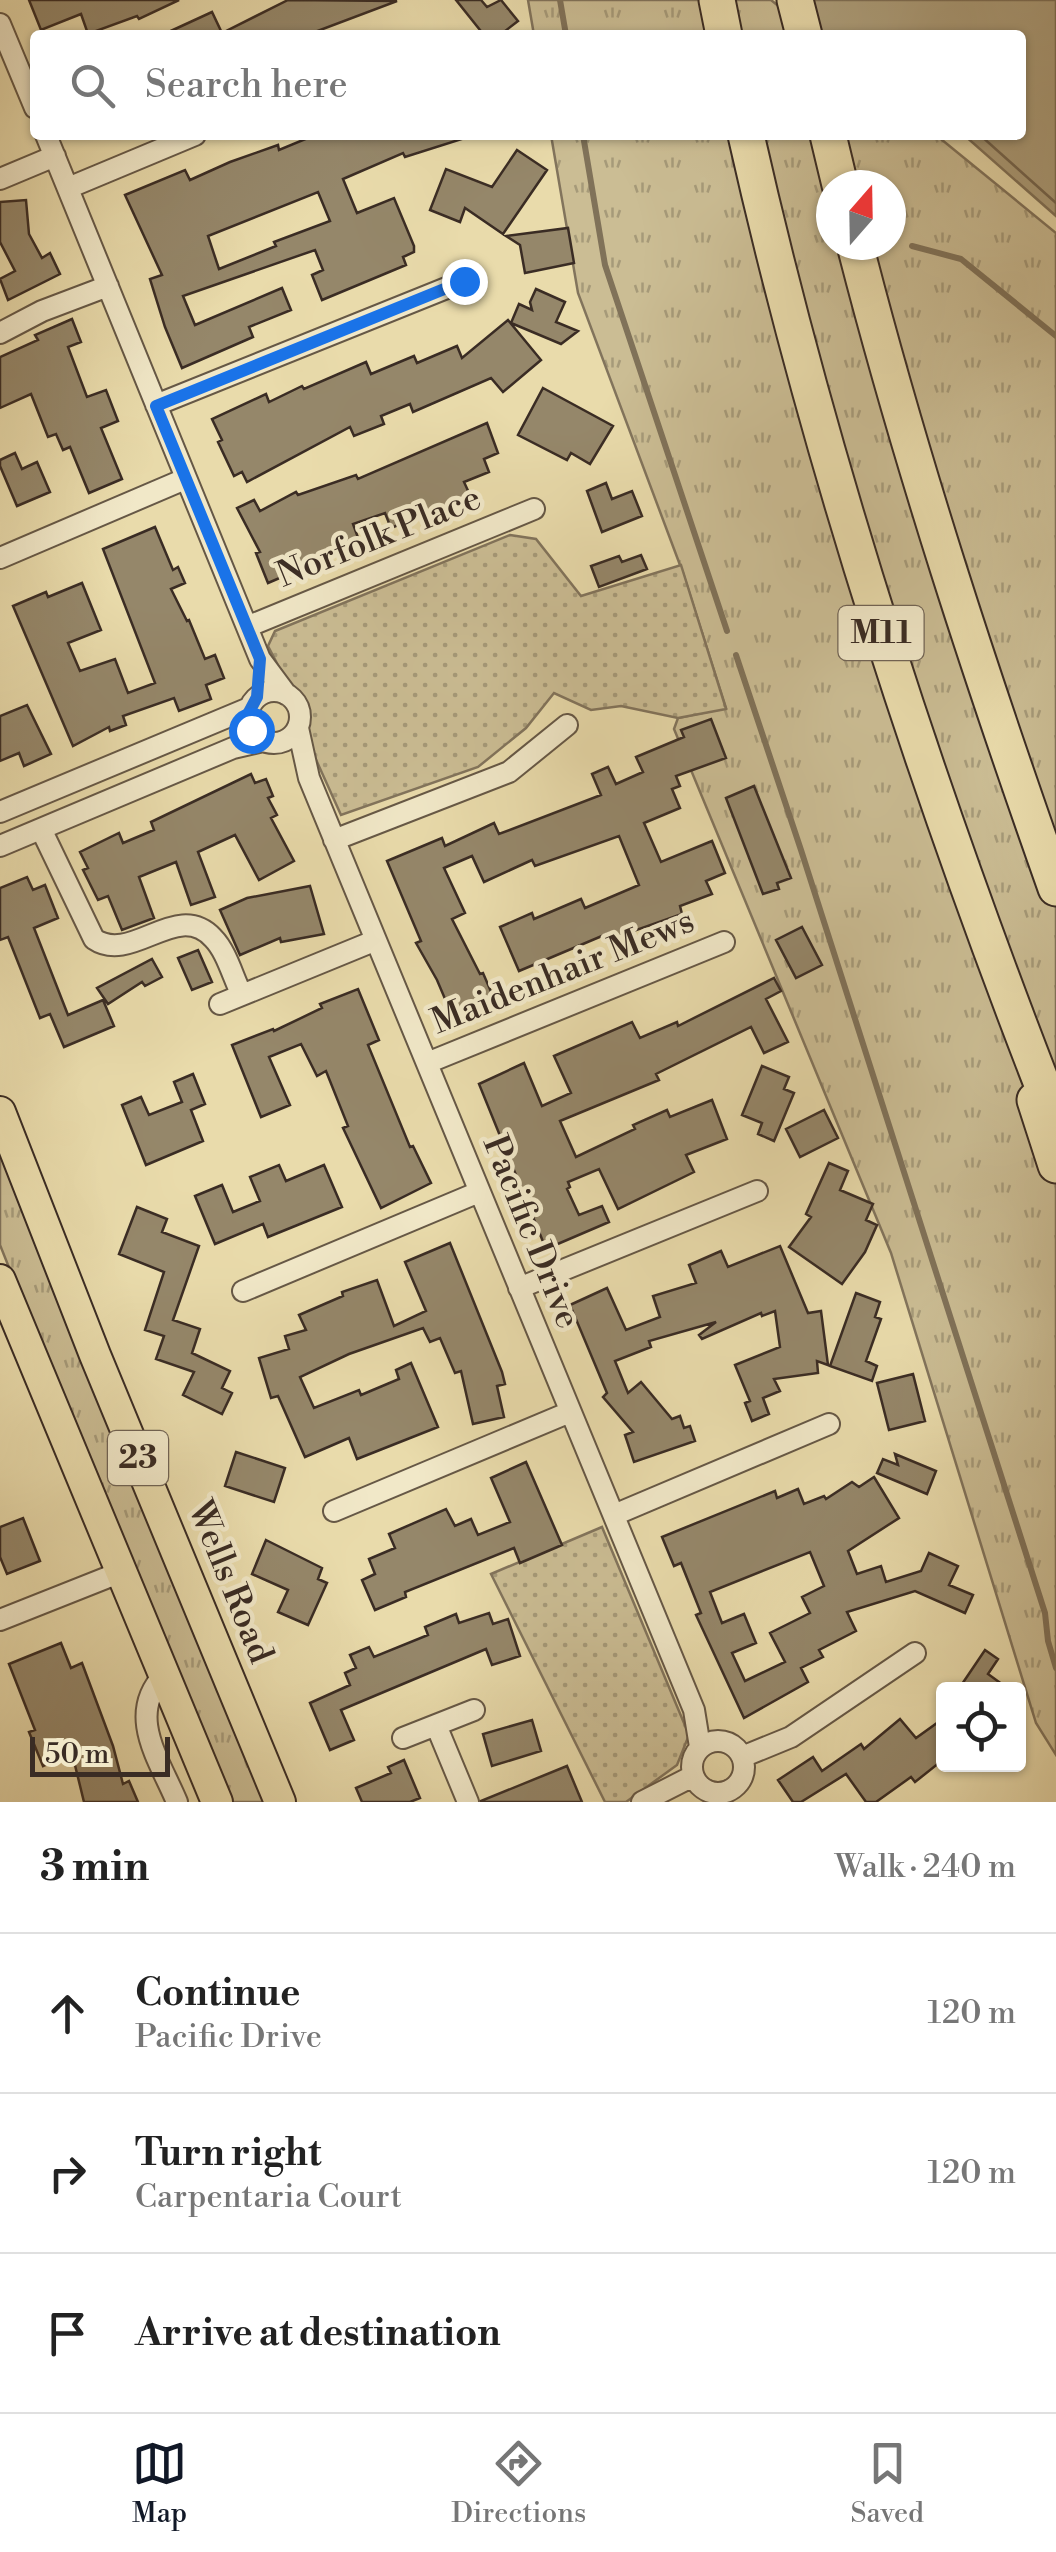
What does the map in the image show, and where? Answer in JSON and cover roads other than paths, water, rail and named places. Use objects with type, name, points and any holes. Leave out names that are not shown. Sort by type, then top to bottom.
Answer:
[{"type":"highway","points":[[717,0],[723,30]]},
{"type":"highway","points":[[795,0],[803,30]]},
{"type":"highway","name":"M11","points":[[747,140],[790,318],[890,660],[987,944],[1056,1120]]},
{"type":"highway","points":[[829,140],[836,170]]},
{"type":"highway","name":"M11","points":[[859,260],[912,453],[1056,888]]},
{"type":"highway","points":[[987,944],[1056,1166]]},
{"type":"main road","name":"Wells Road","points":[[0,1112],[95,1355],[280,1802]]},
{"type":"main road","name":"23","points":[[0,1280],[216,1802]]},
{"type":"street","points":[[0,24],[30,96]]},
{"type":"street","points":[[0,846],[233,748],[293,735],[298,728],[297,705],[260,659],[48,140]]},
{"type":"street","points":[[68,188],[183,140]]},
{"type":"street","points":[[0,179],[55,156]]},
{"type":"street","points":[[156,406],[464,281]]},
{"type":"street","points":[[0,332],[108,286]]},
{"type":"street","points":[[0,558],[186,479]]},
{"type":"street","name":"Norfolk Place","points":[[248,626],[534,509]]},
{"type":"street","points":[[260,659],[248,724],[270,742]]},
{"type":"street","points":[[0,812],[124,761],[271,691],[286,694]]},
{"type":"street","points":[[334,840],[509,772],[567,725]]},
{"type":"street","name":"Pacific Drive","points":[[298,728],[308,778],[694,1710],[700,1747]]},
{"type":"street","name":"Pacific Drive","points":[[270,742],[308,778]]},
{"type":"street","points":[[124,761],[135,791]]},
{"type":"street","points":[[41,830],[94,940],[118,948],[170,928],[191,926],[217,942],[242,995]]},
{"type":"street","points":[[220,1004],[374,941]]},
{"type":"street","name":"Maidenhair Mews","points":[[427,1063],[724,942]]},
{"type":"street","points":[[519,1288],[757,1191]]},
{"type":"street","points":[[242,1290],[479,1192]]},
{"type":"street","points":[[334,1511],[570,1412]]},
{"type":"street","points":[[614,1515],[829,1424]]},
{"type":"street","points":[[0,1620],[121,1572]]},
{"type":"street","points":[[742,1758],[791,1737],[915,1653]]},
{"type":"street","points":[[164,1675],[152,1690],[144,1721],[177,1802]]},
{"type":"street","points":[[403,1738],[474,1710]]},
{"type":"street","name":"Pacific Drive","points":[[694,1710],[722,1741]]},
{"type":"street","points":[[436,1725],[468,1802]]},
{"type":"street","points":[[722,1741],[734,1747],[742,1758],[744,1772],[738,1794],[720,1798],[702,1788],[693,1776],[692,1760],[700,1747],[722,1741]]},
{"type":"street","points":[[642,1802],[693,1776]]},
{"type":"water","points":[[781,0],[1056,0],[1056,216],[970,140],[1026,140],[1026,30],[817,30]]},
{"type":"waterway","points":[[560,0],[565,30]]},
{"type":"waterway","points":[[584,140],[605,265],[727,631]]},
{"type":"waterway","points":[[912,246],[961,259],[1056,336]]},
{"type":"waterway","points":[[736,655],[1045,1613],[1056,1668]]}]
